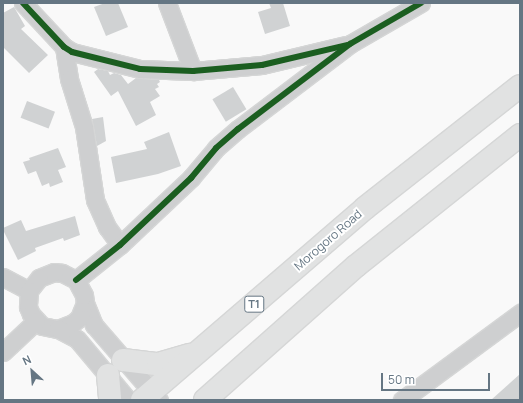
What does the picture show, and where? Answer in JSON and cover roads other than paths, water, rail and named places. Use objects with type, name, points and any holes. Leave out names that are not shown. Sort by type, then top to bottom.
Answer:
[{"type":"highway","name":"Morogoro Road","points":[[151,397],[196,353],[365,208],[520,86]]},
{"type":"highway","points":[[205,400],[217,391],[356,266],[520,135]]},
{"type":"highway","points":[[110,400],[115,367],[158,364],[196,353]]},
{"type":"street","points":[[23,3],[64,47],[79,55],[140,68],[193,71],[262,65],[350,44]]},
{"type":"street","points":[[167,3],[193,71]]},
{"type":"street","points":[[76,280],[120,245],[190,178],[216,148],[238,129],[350,44],[421,3]]},
{"type":"street","points":[[64,47],[68,79],[84,127],[94,200],[107,227],[120,245]]},
{"type":"street","points":[[85,303],[83,310],[76,321],[66,327],[50,329],[36,321],[28,307],[29,291],[39,278],[54,272],[62,273],[76,280],[84,295],[85,303],[94,325],[115,367],[128,400]]},
{"type":"street","points":[[3,278],[29,291]]},
{"type":"street","points":[[402,400],[432,376],[520,313]]},
{"type":"street","points":[[3,352],[36,321]]},
{"type":"street","points":[[58,329],[77,339],[115,367],[151,397]]}]
